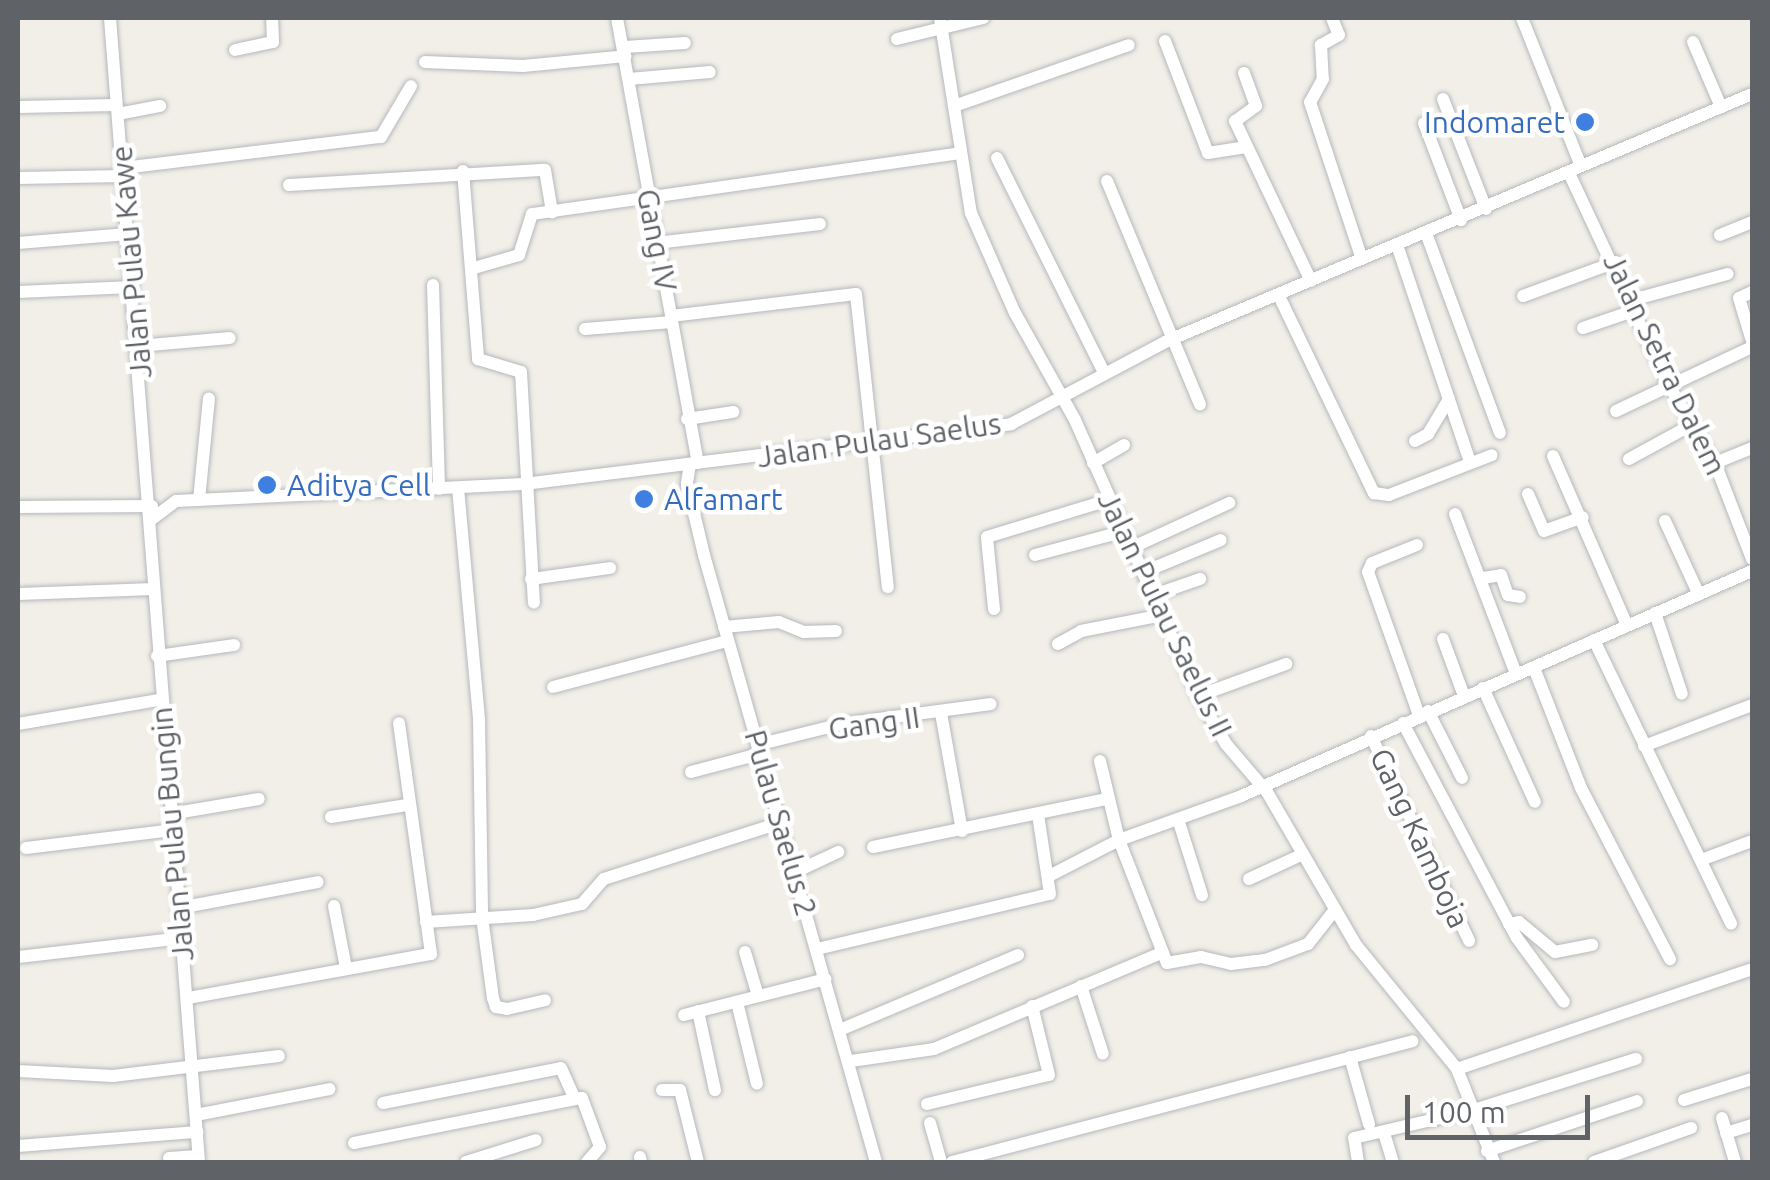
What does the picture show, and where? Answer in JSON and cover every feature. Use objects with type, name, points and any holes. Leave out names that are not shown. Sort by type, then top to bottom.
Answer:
[{"type":"street","name":"Jalan Pulau Kawe","points":[[110,18],[152,512]]},
{"type":"street","points":[[235,50],[273,42],[272,18]]},
{"type":"street","name":"Gang IV","points":[[617,18],[694,464]]},
{"type":"street","points":[[896,38],[942,23],[984,18]]},
{"type":"street","points":[[1332,18],[1339,33],[1321,44],[1323,80],[1310,102],[1362,259]]},
{"type":"street","name":"Jalan Setra Dalem","points":[[1522,18],[1575,170],[1668,384],[1715,463],[1751,552]]},
{"type":"street","name":"Jalan Pulau Saelus II","points":[[942,23],[958,154],[979,234],[1093,463],[1198,696],[1226,744],[1261,783],[1334,911],[1457,1069],[1491,1157]]},
{"type":"street","points":[[1165,41],[1208,153],[1245,147]]},
{"type":"street","points":[[1693,42],[1721,106]]},
{"type":"street","points":[[426,62],[523,66],[685,43]]},
{"type":"street","points":[[954,106],[1129,45]]},
{"type":"street","points":[[630,78],[710,72]]},
{"type":"street","points":[[1244,73],[1256,102],[1235,118],[1245,147],[1311,281]]},
{"type":"street","points":[[18,178],[123,172],[381,137],[410,86]]},
{"type":"street","name":"Jalan Pulau Saelus","points":[[176,501],[524,484],[986,431],[1062,398],[1178,336],[1461,220],[1752,94]]},
{"type":"street","points":[[1444,99],[1486,209]]},
{"type":"street","points":[[18,107],[160,106]]},
{"type":"street","points":[[1424,122],[1461,220]]},
{"type":"street","points":[[474,268],[519,255],[528,217],[958,154]]},
{"type":"street","points":[[997,158],[1104,373]]},
{"type":"street","points":[[289,185],[464,171],[545,170],[552,212]]},
{"type":"street","points":[[464,171],[467,257],[474,268],[479,362],[521,372],[524,484],[534,603]]},
{"type":"street","points":[[1108,180],[1178,336],[1200,404]]},
{"type":"street","points":[[1720,235],[1752,222]]},
{"type":"street","points":[[656,243],[820,224]]},
{"type":"street","points":[[1426,233],[1500,433]]},
{"type":"street","points":[[18,243],[128,234]]},
{"type":"street","points":[[1397,245],[1470,462]]},
{"type":"street","points":[[1523,296],[1616,262]]},
{"type":"street","points":[[1584,328],[1634,305],[1728,274]]},
{"type":"street","points":[[433,285],[438,488]]},
{"type":"street","points":[[18,292],[133,287]]},
{"type":"street","points":[[1616,412],[1752,335],[1738,298],[1752,292]]},
{"type":"street","points":[[585,329],[855,293],[888,587]]},
{"type":"street","points":[[1279,296],[1374,493],[1389,495],[1492,455]]},
{"type":"street","points":[[138,346],[230,338]]},
{"type":"street","points":[[200,500],[209,398]]},
{"type":"street","points":[[1415,442],[1428,434],[1449,400]]},
{"type":"street","points":[[688,419],[733,412]]},
{"type":"street","points":[[1629,459],[1691,425]]},
{"type":"street","points":[[1093,463],[1124,445]]},
{"type":"street","points":[[1715,463],[1752,448]]},
{"type":"street","points":[[1553,456],[1627,626]]},
{"type":"street","name":"Pulau Saelus 2","points":[[687,484],[694,464]]},
{"type":"street","name":"Pulau Saelus 2","points":[[671,466],[687,484],[792,872],[842,1029],[876,1162]]},
{"type":"street","points":[[151,486],[176,501]]},
{"type":"street","points":[[458,488],[479,720],[482,917],[496,1007],[545,1000]]},
{"type":"street","points":[[1528,494],[1544,531],[1583,518]]},
{"type":"street","points":[[994,609],[986,537],[1110,500]]},
{"type":"street","points":[[18,508],[152,512],[176,501]]},
{"type":"street","points":[[1132,547],[1229,503]]},
{"type":"street","name":"Jalan Pulau Bungin","points":[[152,512],[159,700],[188,998],[199,1159]]},
{"type":"street","points":[[1455,514],[1516,674]]},
{"type":"street","points":[[1666,521],[1699,594]]},
{"type":"street","points":[[1035,555],[1125,532]]},
{"type":"street","points":[[1144,572],[1221,540]]},
{"type":"street","points":[[1417,545],[1372,563],[1368,572],[1424,713],[1462,778]]},
{"type":"street","points":[[531,579],[610,568]]},
{"type":"street","points":[[1048,876],[1118,840],[1534,668],[1752,571]]},
{"type":"street","points":[[1482,578],[1500,574],[1508,595],[1520,597]]},
{"type":"street","points":[[1154,595],[1200,578]]},
{"type":"street","points":[[18,594],[154,589]]},
{"type":"street","points":[[1655,613],[1682,694]]},
{"type":"street","points":[[1058,644],[1081,631],[1162,615]]},
{"type":"street","points":[[553,687],[726,634],[780,622],[804,632],[836,631]]},
{"type":"street","points":[[1444,639],[1464,696]]},
{"type":"street","points":[[1594,640],[1731,924]]},
{"type":"street","points":[[156,656],[234,645]]},
{"type":"street","points":[[1198,696],[1286,664]]},
{"type":"street","points":[[1534,668],[1581,788],[1670,960]]},
{"type":"street","points":[[1482,688],[1535,802]]},
{"type":"street","points":[[18,724],[159,700]]},
{"type":"street","name":"Gang II","points":[[692,772],[841,724],[992,704]]},
{"type":"street","points":[[1644,746],[1752,705]]},
{"type":"street","points":[[941,713],[962,831]]},
{"type":"street","points":[[188,998],[432,954],[407,805],[399,723]]},
{"type":"street","points":[[1402,723],[1509,924],[1564,1002]]},
{"type":"street","name":"Gang Kamboja","points":[[1371,736],[1469,941]]},
{"type":"street","points":[[1100,761],[1118,840],[1168,964],[1201,957],[1231,964],[1265,960],[1308,944],[1334,911]]},
{"type":"street","points":[[170,814],[259,800]]},
{"type":"street","points":[[873,847],[1107,800]]},
{"type":"street","points":[[331,817],[407,805]]},
{"type":"street","points":[[818,949],[1050,894],[1038,815]]},
{"type":"street","points":[[1178,818],[1202,896]]},
{"type":"street","points":[[426,922],[582,904],[604,878],[779,823]]},
{"type":"street","points":[[26,848],[172,830]]},
{"type":"street","points":[[1701,860],[1752,841]]},
{"type":"street","points":[[792,872],[838,852]]},
{"type":"street","points":[[1249,879],[1302,855]]},
{"type":"street","points":[[179,908],[318,882]]},
{"type":"street","points":[[334,906],[346,968]]},
{"type":"street","points":[[1509,924],[1534,931],[1555,952],[1592,945]]},
{"type":"street","points":[[18,957],[181,938]]},
{"type":"street","points":[[744,952],[758,996]]},
{"type":"street","points":[[851,1061],[934,1049],[1162,954]]},
{"type":"street","points":[[842,1029],[1018,955]]},
{"type":"street","points":[[1457,1069],[1752,969]]},
{"type":"street","points":[[714,1090],[691,1013],[826,978]]},
{"type":"street","points":[[1081,986],[1103,1054]]},
{"type":"street","points":[[736,1002],[758,1084]]},
{"type":"street","points":[[927,1104],[1049,1074],[1032,1006]]},
{"type":"street","points":[[952,1162],[1412,1041]]},
{"type":"street","points":[[18,1072],[97,1077],[191,1070],[279,1056]]},
{"type":"street","points":[[1350,1056],[1369,1124]]},
{"type":"street","points":[[1358,1162],[1353,1139],[1474,1110],[1636,1060]]},
{"type":"street","points":[[383,1104],[562,1068],[575,1099]]},
{"type":"street","points":[[1684,1100],[1752,1079]]},
{"type":"street","points":[[196,1115],[330,1089]]},
{"type":"street","points":[[662,1090],[680,1090],[698,1162]]},
{"type":"street","points":[[354,1142],[575,1099],[585,1100],[600,1147],[587,1162]]},
{"type":"street","points":[[1491,1157],[1637,1101]]},
{"type":"street","points":[[1722,1118],[1735,1162]]},
{"type":"street","points":[[930,1123],[941,1162]]},
{"type":"street","points":[[1726,1133],[1752,1124]]},
{"type":"street","points":[[1594,1162],[1691,1128]]},
{"type":"street","points":[[18,1146],[197,1132]]},
{"type":"street","points":[[1384,1132],[1393,1162]]},
{"type":"street","points":[[466,1162],[536,1140]]},
{"type":"street","points":[[169,1158],[199,1159]]},
{"type":"place","name":"Indomaret","points":[[1585,122]]},
{"type":"place","name":"Aditya Cell","points":[[267,485]]},
{"type":"place","name":"Alfamart","points":[[644,499]]}]
